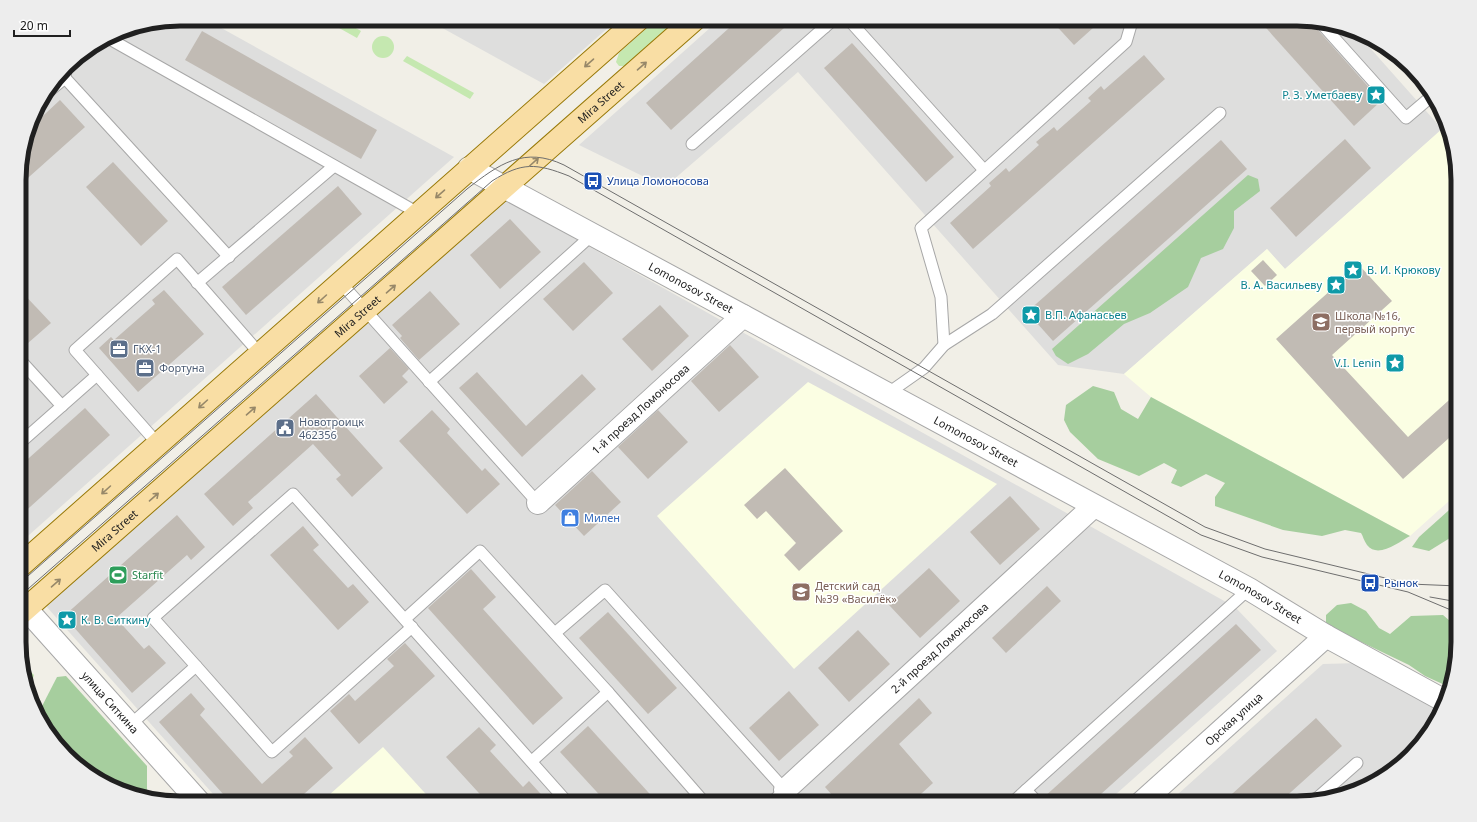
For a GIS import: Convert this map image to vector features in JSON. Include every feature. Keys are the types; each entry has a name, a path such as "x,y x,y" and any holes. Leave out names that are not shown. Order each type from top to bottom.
{"main road":[{"path":"26,561 631,26"},
{"name":"Mira Street","path":"26,605 365,311 687,26"}],"street":[{"path":"469,168 505,188"},
{"name":"Lomonosov Street","path":"505,188 1248,589 1326,636 1440,698"},
{"name":"1-й проезд Ломоносова","path":"538,503 743,316"},
{"name":"2-й проезд Ломоносова","path":"787,796 1094,506"},
{"name":"улица Ситкина","path":"26,611 194,796"},
{"name":"Орская улица","path":"1149,796 1326,636"}],"lane":[{"path":"692,144 818,26"},
{"path":"854,26 984,170"},
{"path":"944,345 941,297 921,228 1126,42 1131,26"},
{"path":"1326,29 1406,118 1428,99"},
{"path":"114,41 418,213"},
{"path":"67,75 228,257"},
{"path":"887,394 924,368 944,345 992,314 1220,113"},
{"path":"198,283 334,166"},
{"path":"429,382 592,235"},
{"path":"158,444 75,350 177,260 260,354"},
{"path":"340,282 538,503"},
{"path":"26,367 62,406"},
{"path":"26,438 97,375"},
{"path":"562,796 409,623 293,494 153,618 272,752 409,623 480,551 608,692 699,796"},
{"path":"1020,796 1248,589"},
{"path":"555,633 605,590 781,796"},
{"path":"130,725 196,666"},
{"path":"532,762 608,692"},
{"path":"1322,794 1357,763"},
{"path":"1026,790 1032,796"}],"shaded area":[{"path":"170,26 218,26 454,157 26,538 27,160 34,130 42,112 52,94 64,78 78,64 94,52 112,42 140,31"},
{"path":"439,26 610,26 544,84"},
{"path":"712,26 1317,27 1347,34 1365,42 1442,129 1285,269 1267,249 1124,374 1058,365 798,72 665,187 579,145"},
{"name":"Школа №16, первый корпус","path":"1442,129 1443,130 1451,170 1451,499 1410,536 1151,397 1124,374 1267,249 1285,269"},
{"path":"502,198 1235,607 1277,651 1114,796 215,796 46,606"},
{"name":"Детский сад №39 «Василёк»","path":"808,382 997,484 794,669 657,516"},
{"path":"1359,663 1426,698 1436,708 1425,728 1413,744 1399,758 1383,770 1347,788 1307,796 1176,796 1323,664"},
{"path":"383,747 428,796 328,796"}],"green space":[{"path":"336,26 352,26 361,31 357,38"},
{"path":"649,26 671,26 629,64 619,66 616,62 619,53"},
{"path":"383,36 391,39 394,47 391,55 383,58 375,55 372,47 375,39"},
{"path":"407,56 474,93 470,99 403,61"},
{"path":"1248,175 1258,179 1260,191 1234,211 1234,228 1223,249 1201,258 1188,287 1150,313 1124,324 1088,354 1068,364 1056,356 1052,349"},
{"path":"1093,386 1114,392 1121,409 1138,419 1151,397 1410,536 1388,548 1377,550 1372,549 1367,545 1361,533 1345,530 1322,536 1283,530 1215,506 1215,497 1225,483 1206,474 1181,487 1171,483 1177,470 1164,463 1139,476 1098,459 1070,432 1064,420 1066,405"},
{"path":"1451,508 1451,537 1429,551 1412,547 1419,537"},
{"path":"1351,603 1366,611 1379,628 1390,634 1411,616 1443,615 1451,622 1451,652 1445,685 1425,676 1409,665 1326,625 1326,615 1337,605"},
{"path":"28,670 34,675 31,683"},
{"path":"66,676 147,766 147,792 130,788 94,770 78,758 64,744 52,728 41,708 57,677"}],"building":[{"path":"731,26 782,26 784,28 671,130 646,103"},
{"path":"1056,26 1095,26 1074,45"},
{"path":"1264,26 1315,27 1381,101 1354,126"},
{"path":"202,31 377,130 361,159 185,60"},
{"path":"852,43 954,157 926,182 824,68"},
{"path":"1144,55 1165,79 973,249 950,223 991,186 989,183 1006,168 1009,172 1039,145 1036,142 1054,127 1057,131 1091,101 1088,98 1101,86 1104,90"},
{"path":"60,100 85,127 26,180 27,160 31,140 38,120"},
{"path":"1345,139 1371,168 1296,237 1270,208"},
{"path":"1221,140 1247,169 1053,341 1027,312"},
{"path":"113,162 168,221 141,246 86,187"},
{"path":"338,186 362,214 246,315 222,287"},
{"path":"510,219 541,252 500,289 470,255"},
{"path":"1263,260 1277,275 1265,286 1251,271"},
{"path":"584,262 613,293 573,331 543,299"},
{"path":"1359,265 1392,301 1332,355 1408,437 1451,398 1451,436 1403,479 1276,339"},
{"path":"164,290 204,334 138,392 99,348 111,337 114,340 155,304 152,300"},
{"path":"430,291 460,324 419,360 400,338 402,336 392,325"},
{"path":"26,296 51,323 26,345"},
{"path":"660,305 689,336 652,371 622,339"},
{"path":"730,345 759,377 719,412 691,381"},
{"path":"390,348 409,369 402,376 408,382 384,404 359,376"},
{"path":"477,372 526,426 582,374 596,389 522,457 459,388"},
{"path":"316,394 383,468 352,497 336,479 341,475 313,444 248,502 253,508 233,526 204,494"},
{"path":"85,408 110,435 26,511 26,461"},
{"path":"432,410 450,429 447,433 482,471 485,468 500,484 467,514 399,441"},
{"path":"658,410 688,442 648,479 618,447"},
{"path":"785,468 843,531 799,571 784,555 796,543 766,511 757,519 744,505"},
{"path":"592,471 621,502 584,536 555,505"},
{"path":"1010,496 1040,529 1000,565 970,532"},
{"path":"177,515 205,547 191,560 187,555 116,618 144,649 149,645 166,663 132,693 64,616"},
{"path":"303,526 319,545 313,550 348,588 353,584 369,602 338,630 270,555"},
{"path":"929,568 960,601 920,638 889,605"},
{"path":"471,569 496,597 483,609 563,698 533,725 428,608"},
{"path":"1047,586 1061,601 1006,653 992,638"},
{"path":"608,612 677,688 648,714 579,638"},
{"path":"1236,624 1261,650 1099,796 1045,796"},
{"path":"858,630 890,664 849,702 818,668"},
{"path":"405,643 435,676 359,744 330,711 349,694 355,701 394,666 387,659"},
{"path":"789,691 819,725 779,761 749,728"},
{"path":"191,693 205,709 200,715 262,784 293,756 289,752 305,737 333,768 302,796 225,796 159,722"},
{"path":"919,698 932,713 899,744 933,783 919,796 833,796 825,787"},
{"path":"1316,718 1342,746 1287,796 1230,796"},
{"path":"588,726 652,796 601,796 560,752"},
{"path":"479,727 496,745 490,751 523,787 529,781 543,796 482,796 446,757"}],"tram line":[{"path":"26,578 467,189 501,165 512,160 536,157 564,165 1205,527 1265,549 1410,584 1451,586"},
{"path":"26,591 492,181 512,170 529,166 547,169 569,176 1201,535 1262,557 1408,592 1451,610"},
{"path":"1430,597 1451,601"}],"place":[{"name":"Р. З. Уметбаеву","path":"1376,95"},
{"name":"Улица Ломоносова","path":"593,181"},
{"name":"В. И. Крюкову","path":"1353,270"},
{"name":"В. А. Васильеву","path":"1336,285"},
{"name":"В.П. Афанасьев","path":"1031,315"},
{"name":"Школа №16, первый корпус","path":"1321,322"},
{"name":"ГКХ-1","path":"119,349"},
{"name":"V.I. Lenin","path":"1395,363"},
{"name":"Фортуна","path":"145,368"},
{"name":"Новотроицк 462356","path":"285,428"},
{"name":"Милен","path":"570,518"},
{"name":"Starfit","path":"118,575"},
{"name":"Рынок","path":"1370,583"},
{"name":"Детский сад №39 «Василёк»","path":"801,592"},
{"name":"К. В. Ситкину","path":"67,620"}]}
